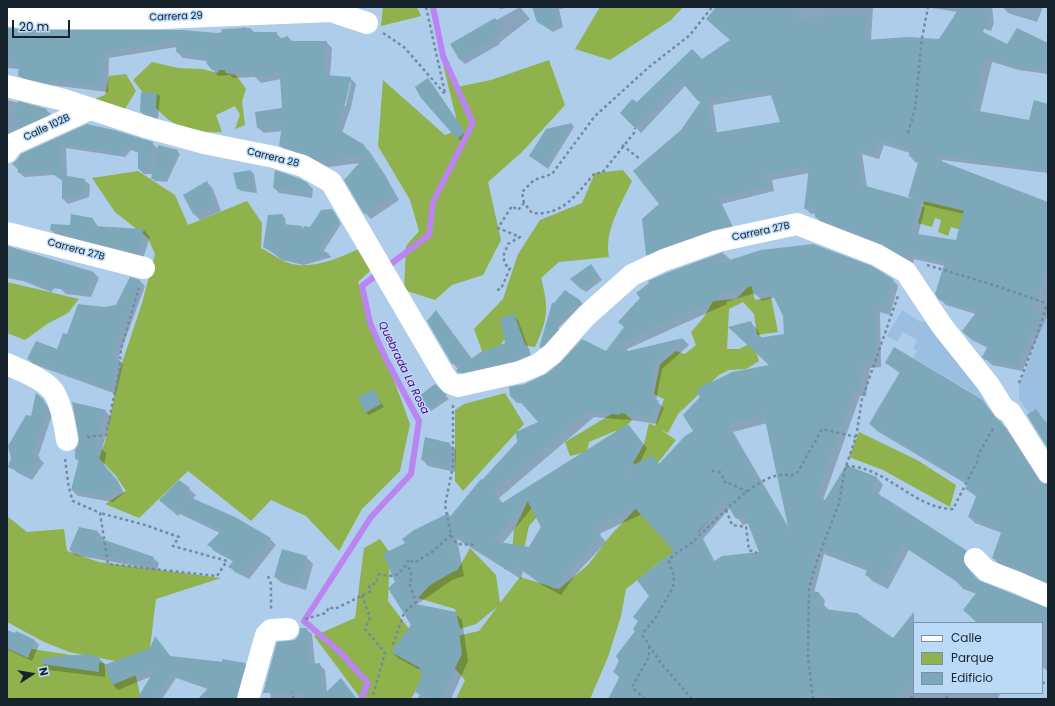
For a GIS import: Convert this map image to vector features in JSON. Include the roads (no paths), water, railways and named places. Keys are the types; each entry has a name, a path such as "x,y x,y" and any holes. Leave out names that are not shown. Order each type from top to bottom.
{"street":[{"name":"Carrera 29","path":"7,15 29,18 160,18 331,11 367,23"},
{"name":"Carrera 28","path":"7,86 90,108 149,128 204,143 274,157 303,166 331,182 444,375 453,385"},
{"name":"Calle 102B","path":"7,152 13,144 90,108"},
{"name":"Carrera 27B","path":"453,385 458,386 520,372 539,364 552,354 586,316 632,275 664,260 718,241 797,224 914,268 942,326 988,384 1004,409 1010,412 1048,472"},
{"name":"Carrera 27B","path":"7,233 144,268"},
{"path":"7,364 36,378 53,392 64,418 67,440"},
{"path":"975,559 987,571 1048,596"},
{"path":"248,699 262,648 280,630"}],"waterway":[{"name":"Quebrada La Rosa","path":"361,699 368,683 340,652 304,621 371,517 411,474 419,421 385,357 370,323 362,286 429,235 433,202 473,123 443,56 433,7"}]}
